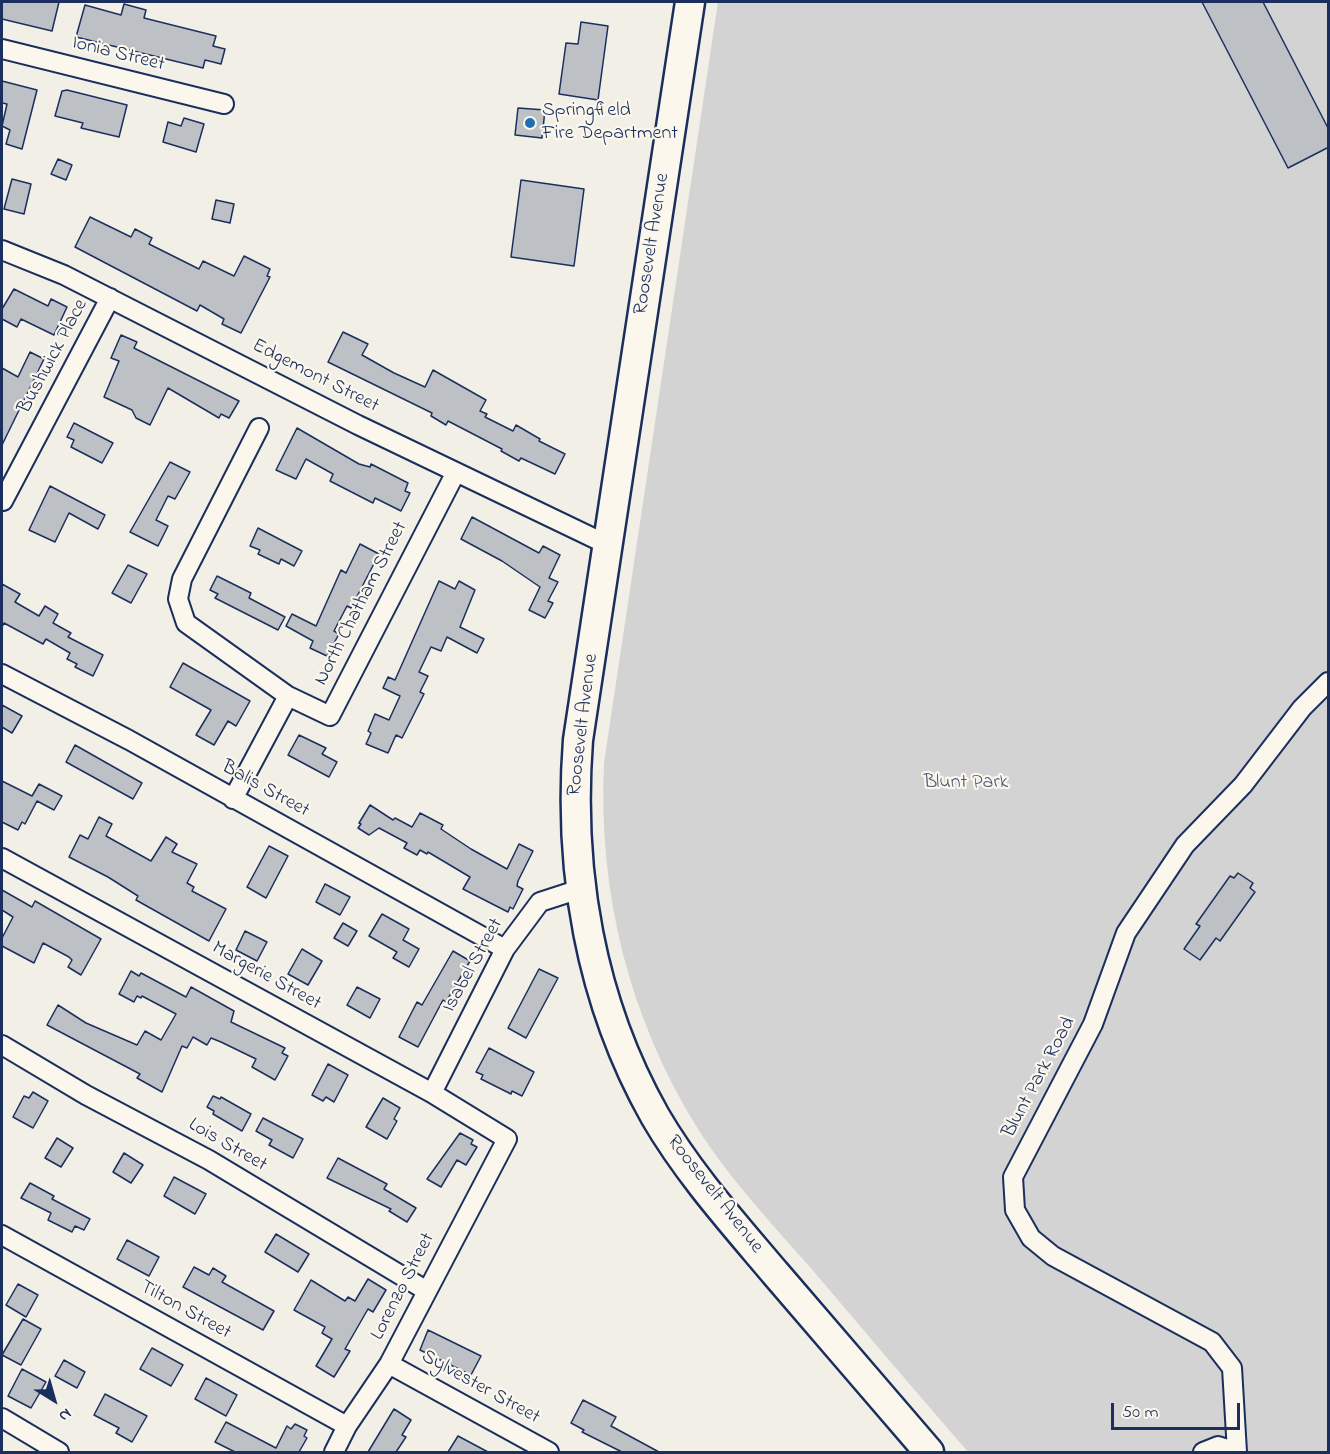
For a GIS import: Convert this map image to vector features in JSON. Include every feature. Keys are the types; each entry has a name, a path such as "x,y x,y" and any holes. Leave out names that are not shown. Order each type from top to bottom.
{"main road":[{"name":"Roosevelt Avenue","path":"690,2 576,767 575,822 580,889 592,952 616,1030 643,1094 669,1139 725,1214 929,1452"}],"street":[{"name":"Ionia Street","path":"2,49 224,104"},
{"name":"Edgemont Street","path":"2,250 54,270 456,472 608,545"},
{"name":"Bushwick Place","path":"3,501 110,298"},
{"path":"233,799 288,696 186,623 178,599 182,579 259,428"},
{"name":"North Chatham Street","path":"288,696 330,716 456,472"},
{"name":"Balis Street","path":"2,674 129,740 505,949"},
{"name":"Blunt Park Road","path":"1203,1452 1218,1446 1237,1452 1232,1368 1212,1342 1053,1256 1031,1238 1015,1210 1013,1177 1094,1024 1126,933 1185,845 1243,785 1302,708 1329,682"},
{"name":"Margerie Street","path":"2,858 432,1093 507,1138"},
{"name":"Isabel Street","path":"432,1093 505,949 540,902 580,889"},
{"name":"Lois Street","path":"2,1045 86,1095 209,1160 427,1291"},
{"name":"Lorenzo Street","path":"334,1452 347,1426 389,1364 507,1138"},
{"name":"Tilton Street","path":"2,1237 347,1426"},
{"name":"Sylvester Street","path":"389,1364 549,1452"},
{"path":"2,1418 59,1452"}],"green space":[{"name":"Blunt Park","path":"718,2 1328,2 1328,1452 968,1452 725,1167 698,1129 653,1043 636,999 613,907 606,859 603,811 604,763"}],"building":[{"path":"2,2 59,2 52,31 2,19"},
{"path":"1202,2 1263,2 1329,130 1329,147 1288,168"},
{"path":"124,4 146,10 144,18 216,36 213,46 225,49 221,64 205,60 203,68 76,37 85,5 121,15"},
{"path":"581,22 608,26 598,100 559,94 566,43 578,44"},
{"path":"2,81 37,90 22,149 6,144 10,130 2,126 7,104 2,103"},
{"path":"67,90 127,105 119,137 81,128 83,123 55,116 62,91"},
{"name":"Springfield Fire Department","path":"518,108 545,110 542,138 515,135"},
{"path":"184,118 204,124 196,152 163,142 168,122 181,126"},
{"path":"58,159 72,165 66,180 51,174"},
{"path":"12,179 31,184 24,214 4,209"},
{"path":"521,180 584,189 574,266 511,257"},
{"path":"216,200 234,204 230,223 212,219"},
{"path":"90,217 131,237 135,229 152,238 149,244 199,269 203,261 234,276 244,256 270,269 267,276 270,277 241,333 222,324 224,319 200,305 197,311 75,247"},
{"path":"14,289 48,306 51,299 67,307 54,335 21,319 17,327 2,319 2,309"},
{"path":"343,332 368,344 362,355 394,373 425,387 433,370 486,400 480,411 487,414 485,417 513,431 516,425 540,439 539,441 565,454 555,474 521,458 519,461 501,451 502,449 448,421 446,425 431,416 432,413 328,362"},
{"path":"121,335 137,342 134,348 239,401 229,418 221,414 219,418 168,388 150,425 136,418 132,410 104,397 119,361 111,358"},
{"path":"30,352 44,359 2,445 2,368 18,377"},
{"path":"74,423 113,443 102,463 71,447 74,440 67,437"},
{"path":"297,428 359,464 370,467 371,464 408,483 405,491 410,493 401,511 375,498 373,503 330,481 333,474 306,459 296,479 276,470"},
{"path":"170,462 190,472 175,499 168,496 156,520 168,526 158,546 130,532"},
{"path":"50,486 105,515 98,529 69,513 55,542 29,530"},
{"path":"472,517 539,553 543,546 560,555 549,578 558,582 548,601 553,603 545,618 529,610 540,587 502,561 461,539"},
{"path":"258,528 302,551 294,566 281,559 279,564 258,554 260,550 250,546"},
{"path":"360,544 379,554 351,608 347,606 334,631 339,634 327,656 310,648 313,641 286,626 292,614 316,626 341,570 346,573"},
{"path":"128,565 147,574 131,603 112,593"},
{"path":"217,576 251,593 249,598 285,617 278,630 215,598 218,594 210,590"},
{"path":"439,581 455,589 459,581 475,590 460,627 484,639 477,653 447,637 441,651 431,647 419,672 428,676 420,692 424,694 402,738 396,735 388,753 366,744 371,733 368,731 375,714 389,720 400,696 383,688 388,677 395,680"},
{"path":"2,584 20,594 15,602 39,616 45,606 58,614 53,623 71,633 68,637 103,655 93,676 75,667 77,664 67,659 70,653 46,639 43,644 4,623 2,627"},
{"path":"183,663 250,701 236,726 228,721 214,745 196,735 211,710 170,687"},
{"path":"2,705 22,716 12,733 2,727"},
{"path":"299,735 326,748 322,754 337,762 329,777 288,755"},
{"path":"75,745 142,783 133,799 66,762"},
{"path":"2,781 32,796 39,784 62,796 54,810 37,801 25,824 22,822 18,830 2,822"},
{"path":"370,805 393,820 395,818 412,827 420,813 443,825 441,829 471,849 507,869 519,844 533,851 518,881 517,886 523,889 513,909 510,907 508,912 463,889 470,877 428,852 427,854 420,850 417,855 404,848 407,843 379,828 369,835 358,828"},
{"path":"99,817 112,824 106,836 151,861 166,837 177,844 172,852 197,864 187,883 194,887 192,891 226,909 209,941 136,900 138,896 108,877 69,857 80,835 88,839"},
{"path":"269,846 288,856 266,898 247,887"},
{"path":"1238,873 1253,883 1250,888 1255,892 1220,941 1216,938 1200,960 1184,949 1200,926 1196,924 1230,876 1234,878"},
{"path":"325,884 350,897 340,915 316,902"},
{"path":"2,890 32,907 35,901 101,939 81,975 68,967 72,960 69,957 43,943 34,963 2,946 2,938 13,917 2,910"},
{"path":"382,914 409,929 403,940 419,949 409,967 393,958 397,952 369,936"},
{"path":"343,923 357,931 348,946 334,938"},
{"path":"245,931 267,942 257,961 236,950"},
{"path":"302,949 322,961 308,985 288,974"},
{"path":"453,951 470,961 446,1002 443,1000 418,1047 399,1037 417,1002 422,1005"},
{"path":"539,969 558,978 526,1038 508,1028"},
{"path":"131,971 139,976 141,973 186,997 191,987 234,1011 231,1022 285,1048 282,1053 288,1056 275,1080 252,1067 256,1059 211,1038 207,1045 193,1037 187,1048 182,1046 162,1092 137,1078 140,1074 47,1025 58,1005 86,1023 137,1045 145,1031 161,1040 176,1014 142,996 141,998 137,996 134,1002 119,994"},
{"path":"357,987 380,999 370,1018 347,1005"},
{"path":"489,1048 534,1072 522,1096 512,1091 511,1094 481,1079 483,1075 476,1072"},
{"path":"328,1064 348,1075 334,1102 326,1097 323,1101 312,1095"},
{"path":"33,1092 48,1101 33,1128 13,1117 24,1096 29,1098"},
{"path":"213,1096 220,1099 221,1097 251,1114 242,1131 213,1114 214,1111 207,1107"},
{"path":"383,1098 400,1108 394,1119 397,1121 387,1139 366,1127"},
{"path":"263,1118 303,1139 293,1158 269,1145 272,1140 256,1131"},
{"path":"460,1133 473,1140 471,1144 477,1147 466,1165 457,1160 441,1187 427,1179"},
{"path":"57,1138 73,1148 61,1167 45,1158"},
{"path":"124,1153 143,1165 131,1183 113,1172"},
{"path":"338,1158 387,1184 384,1189 416,1208 407,1222 389,1211 391,1209 327,1178"},
{"path":"174,1177 206,1194 195,1214 164,1196"},
{"path":"30,1183 54,1196 52,1199 90,1219 84,1230 75,1226 72,1232 48,1220 51,1213 21,1198"},
{"path":"276,1234 309,1254 298,1272 265,1252"},
{"path":"127,1240 159,1257 149,1276 117,1259"},
{"path":"194,1267 209,1275 213,1268 226,1276 222,1282 274,1311 263,1330 183,1287"},
{"path":"368,1279 386,1290 373,1312 368,1309 345,1349 350,1351 334,1377 316,1366 332,1339 322,1333 325,1327 294,1310 311,1280 345,1301 348,1297 355,1301"},
{"path":"18,1284 38,1295 26,1317 6,1305"},
{"path":"23,1319 41,1329 21,1365 2,1355"},
{"path":"428,1330 481,1356 471,1375 420,1350"},
{"path":"152,1348 183,1365 171,1386 140,1369"},
{"path":"64,1360 85,1372 77,1388 55,1376"},
{"path":"22,1369 46,1382 31,1408 8,1396"},
{"path":"206,1378 237,1395 226,1416 195,1399"},
{"path":"105,1394 147,1416 132,1442 116,1433 119,1428 94,1415"},
{"path":"583,1400 616,1417 611,1426 659,1452 622,1452 582,1432 584,1430 571,1423"},
{"path":"394,1409 411,1420 402,1435 406,1437 396,1452 368,1452"},
{"path":"226,1422 276,1448 287,1426 291,1429 295,1424 307,1430 304,1436 307,1438 299,1452 235,1452 215,1442"},
{"path":"458,1436 488,1452 448,1452"}],"place":[{"name":"Springfield Fire Department","path":"530,123"}]}
